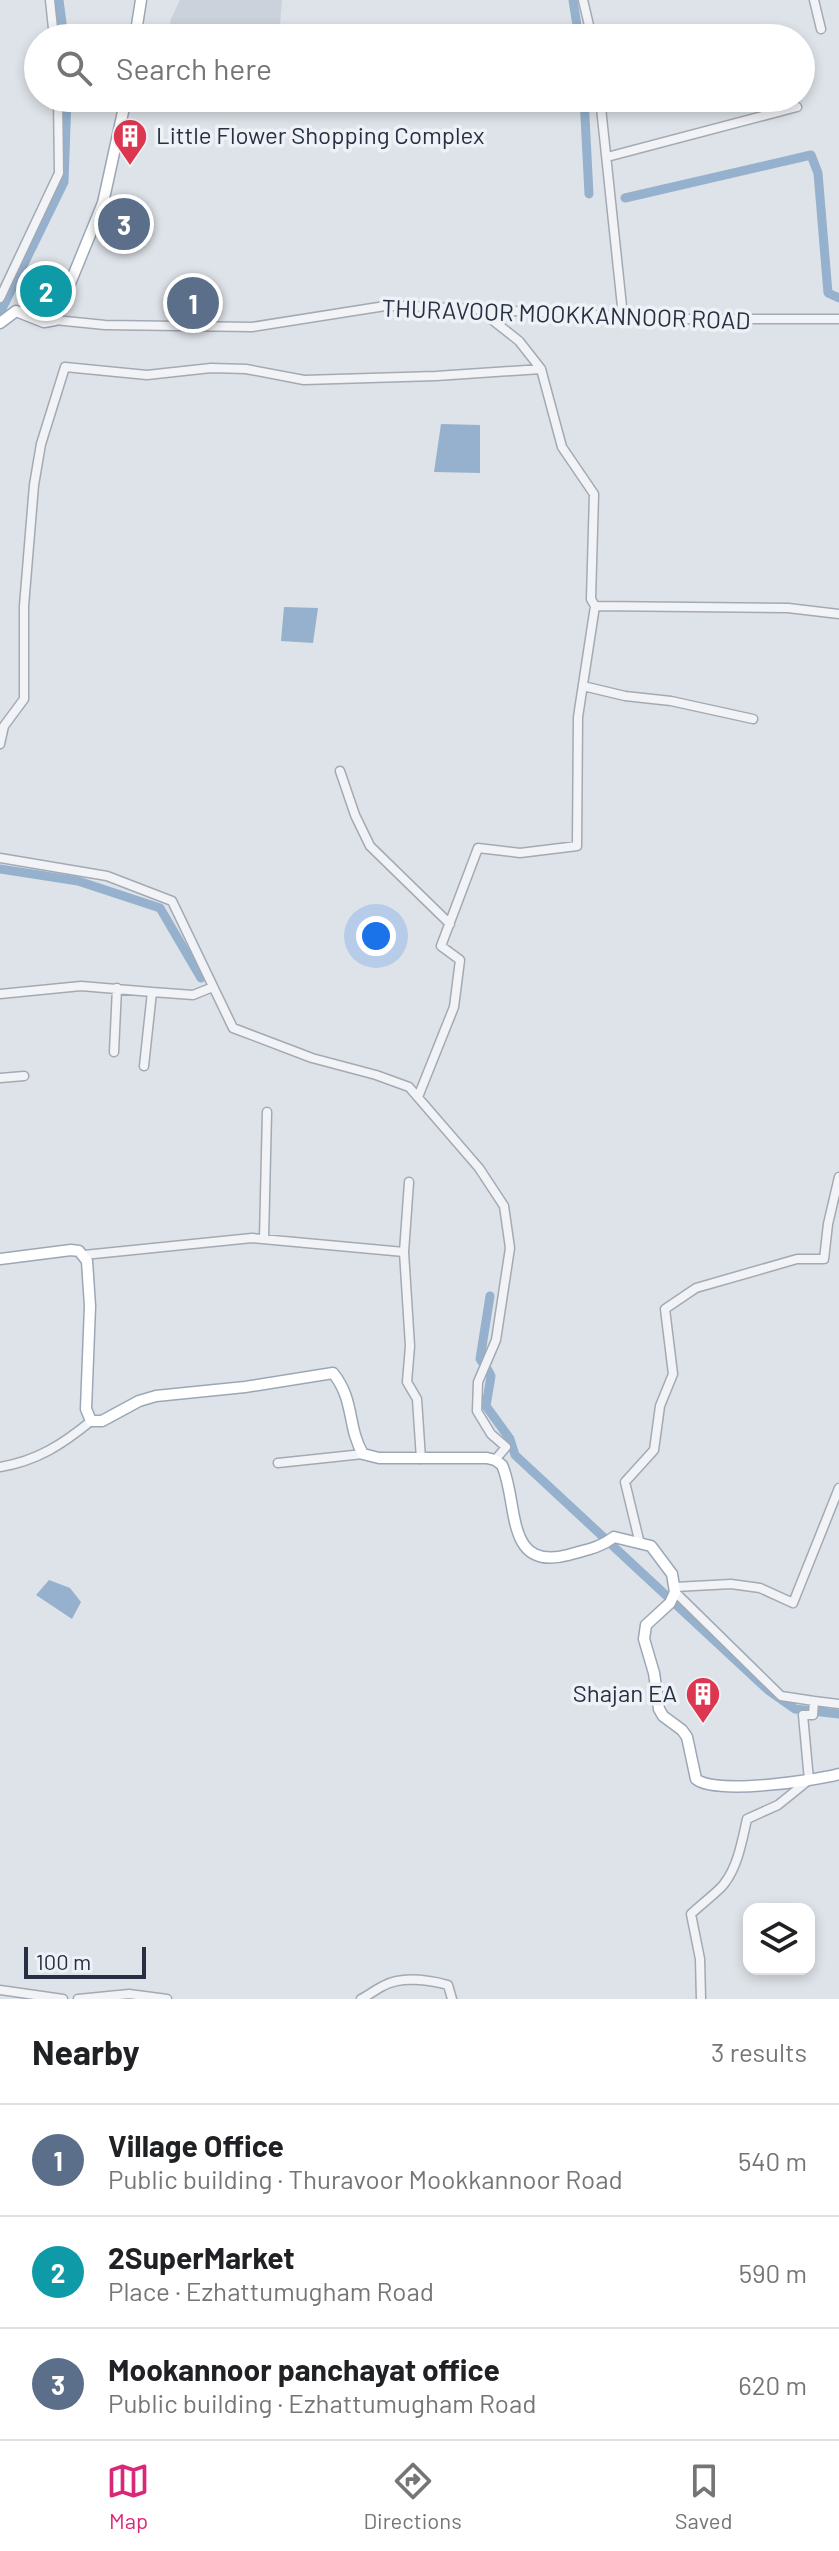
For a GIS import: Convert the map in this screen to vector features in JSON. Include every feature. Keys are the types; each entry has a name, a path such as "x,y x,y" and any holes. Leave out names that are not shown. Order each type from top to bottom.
{"main road":[{"path":"137,24 141,0"},
{"path":"0,323 16,311 44,322 55,320 103,203 123,112"},
{"path":"0,1259 71,1250 84,1255 90,1306 86,1409 91,1421 102,1421 139,1401 156,1396 245,1387 333,1373 349,1399 355,1440 363,1454 379,1458 495,1460 504,1471 520,1540 542,1558 602,1546 614,1537 651,1546 672,1574 675,1589 670,1603 646,1625 644,1639 654,1673 659,1709 687,1737 693,1774 701,1784 770,1784 839,1774"}],"street":[{"path":"50,0 53,24"},
{"path":"583,0 589,24"},
{"path":"814,0 821,29"},
{"path":"0,298 59,173 58,112"},
{"path":"601,112 623,316"},
{"path":"607,157 778,112"},
{"name":"THURAVOOR MOOKKANNOOR ROAD","path":"55,320 105,325 252,327 385,306 692,320 839,319"},
{"path":"418,1097 454,1007 460,960 441,946 478,848 520,853 577,846 578,717 595,606 591,599 594,494 562,447 541,369 519,341 481,310"},
{"path":"0,744 4,726 24,699 24,606 34,485 41,444 65,367 147,375 211,368 246,369 304,380 541,369"},
{"path":"595,606 788,608 839,614"},
{"path":"583,686 753,719"},
{"path":"340,771 355,815 370,846 450,924"},
{"path":"0,858 107,876 172,901 233,1028 312,1058 409,1087 479,1168 504,1206 510,1248 496,1340 478,1382 477,1411 491,1434 506,1447 495,1460"},
{"path":"0,994 81,986 193,995 213,987"},
{"path":"114,1052 117,988"},
{"path":"144,1066 152,992"},
{"path":"0,1078 24,1076"},
{"path":"264,1239 267,1112"},
{"path":"640,1544 625,1482 654,1450 660,1406 673,1374 665,1309 696,1288 736,1275 797,1259 824,1259 839,1177"},
{"path":"409,1182 404,1252 410,1346 407,1382 417,1399 421,1459"},
{"path":"84,1255 252,1238 404,1252"},
{"path":"0,1467 36,1458 63,1444 91,1421"},
{"path":"278,1463 363,1454"},
{"path":"675,1589 731,1584 760,1588 793,1603 839,1488"},
{"path":"675,1589 781,1696 813,1706 839,1704"},
{"path":"701,1999 700,1959 691,1914 723,1887 737,1861 747,1819 778,1805 809,1780 803,1715 813,1715 813,1706"},
{"path":"361,1999 398,1981 434,1981 448,1985 452,1999"},
{"path":"0,1990 63,1999"},
{"path":"78,1999 129,1994 167,1999"}],"shaded area":[{"path":"180,0 282,0 280,24 170,24"}],"water":[{"path":"441,424 480,425 480,473 434,472"},
{"path":"284,607 318,608 313,643 281,641"},
{"path":"49,1580 70,1588 81,1602 72,1619 36,1595"}],"waterway":[{"path":"59,0 62,24"},
{"path":"573,0 577,24"},
{"path":"0,313 64,182 66,112"},
{"path":"585,112 589,194"},
{"path":"625,198 811,155 818,173 828,293 839,298"},
{"path":"0,869 78,881 160,908 201,978"},
{"path":"482,1362 490,1296"},
{"path":"488,1370 491,1376 486,1406 510,1439 515,1455 768,1690 795,1709 839,1714"}],"place":[{"name":"Little Flower Shopping Complex","path":"130,167"},
{"name":"Mookannoor panchayat office","path":"124,224"},
{"name":"2SuperMarket","path":"46,291"},
{"name":"Village Office","path":"193,303"},
{"name":"Shajan EA","path":"703,1725"}]}
